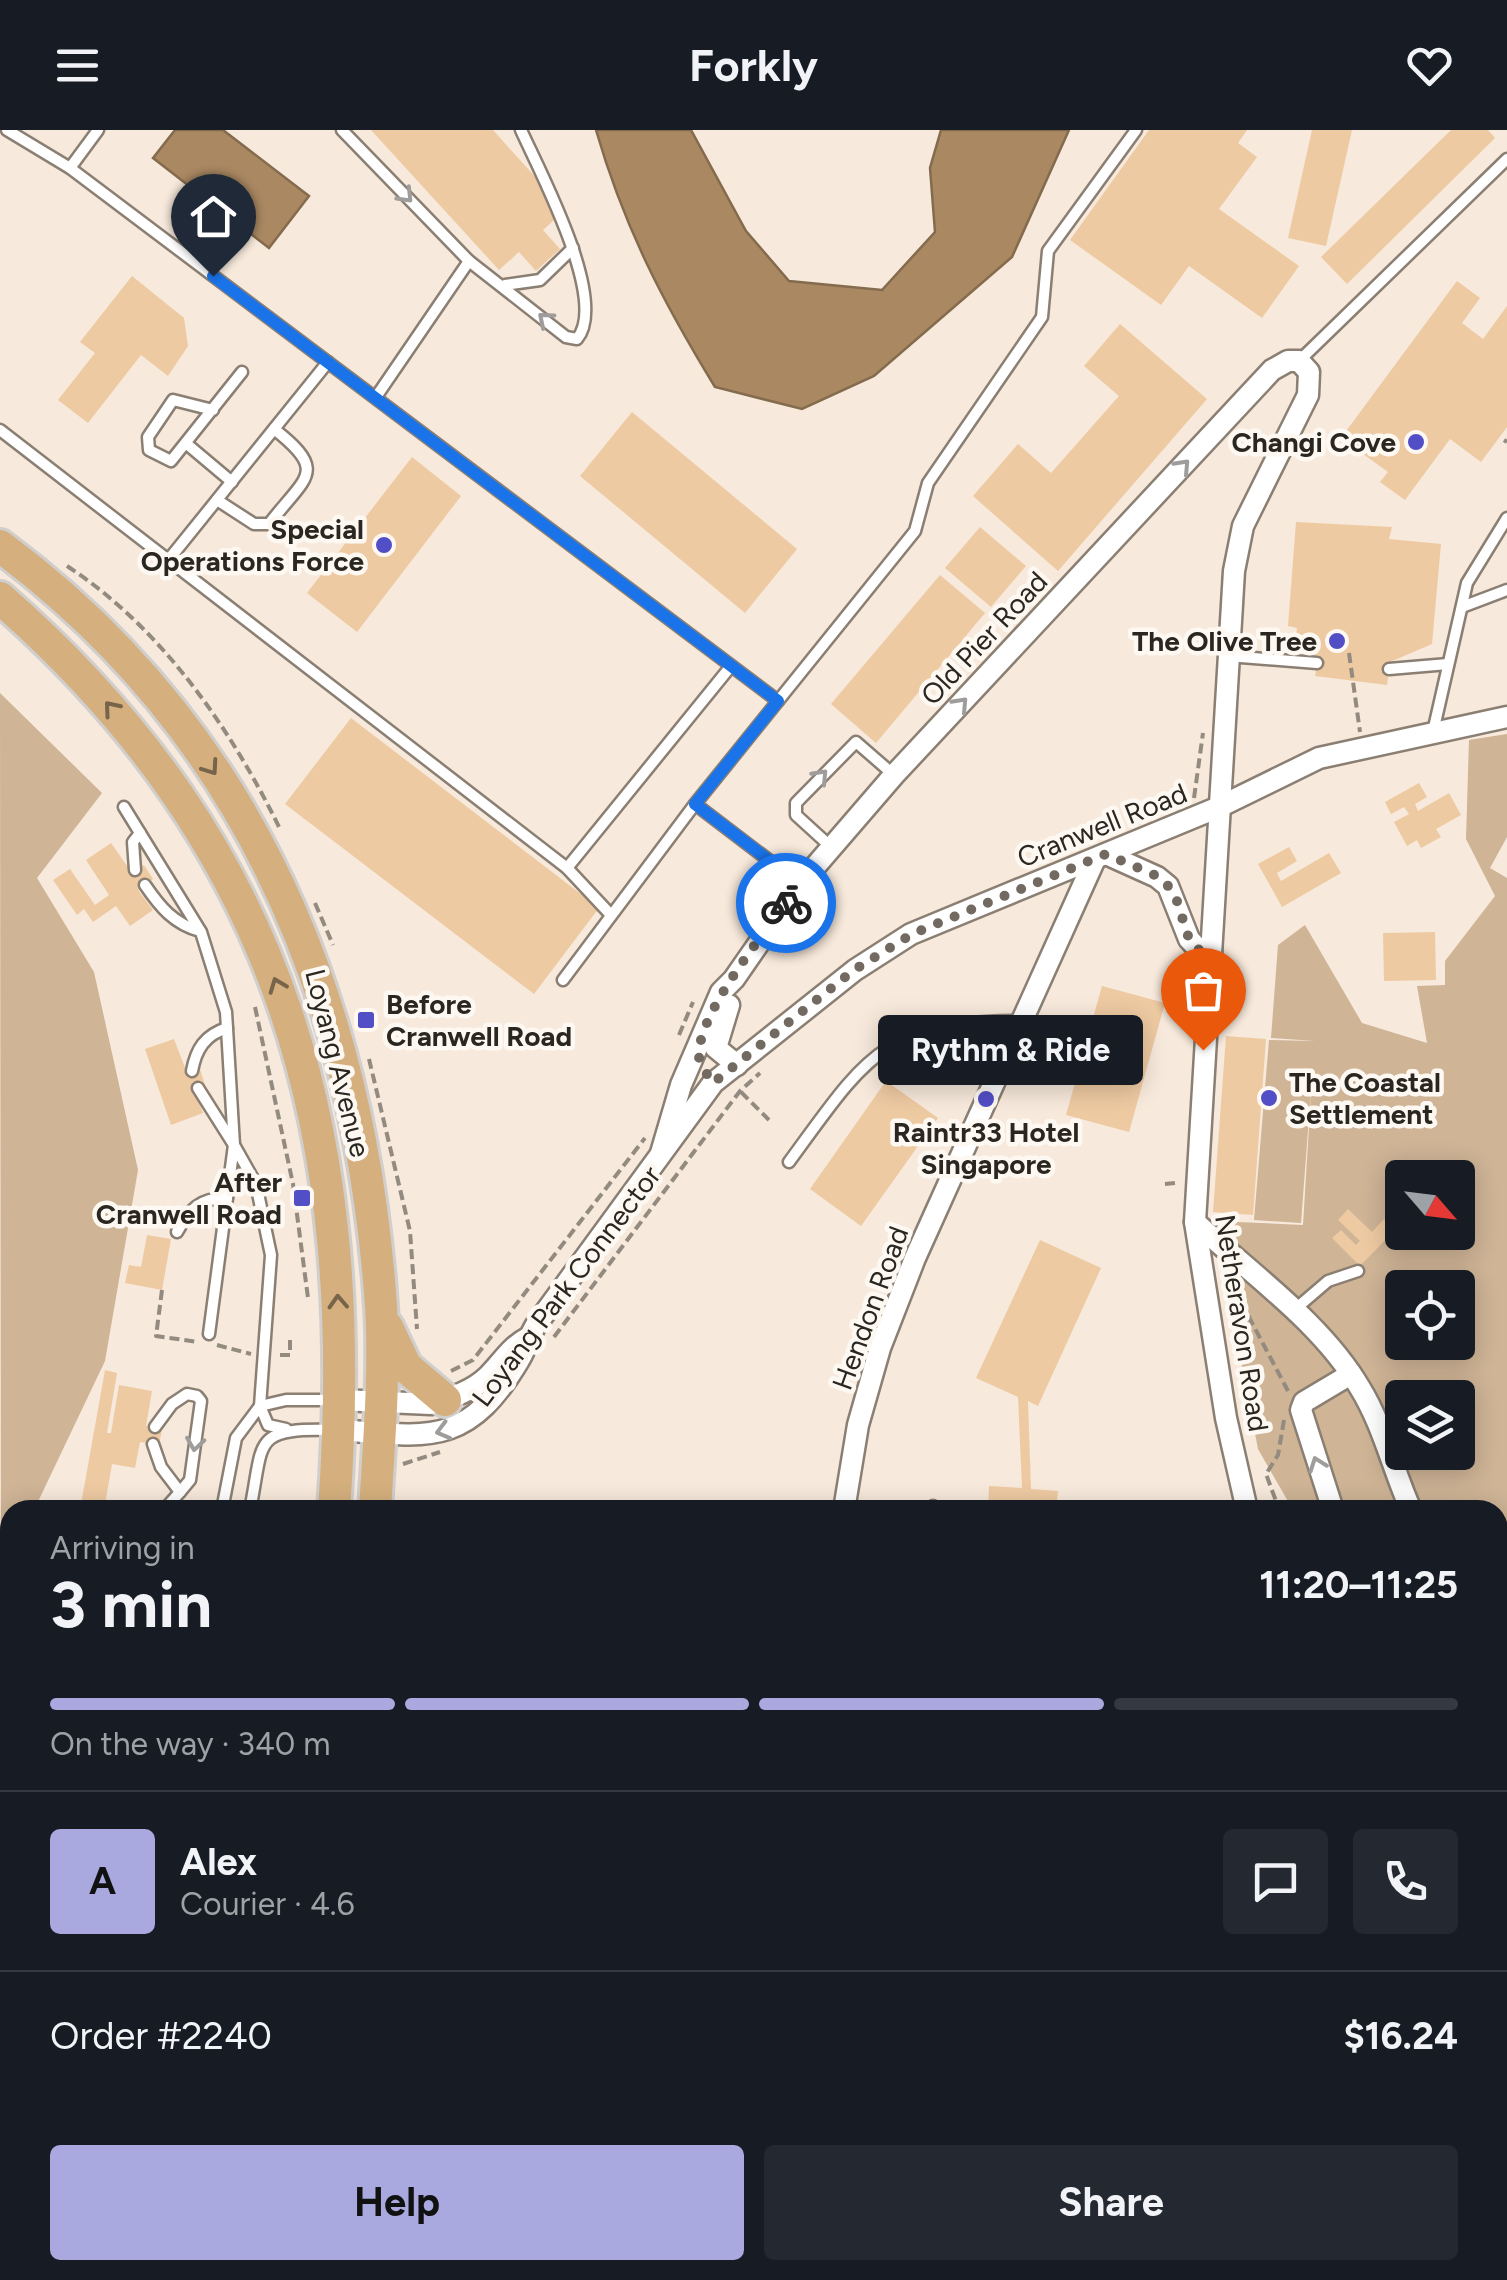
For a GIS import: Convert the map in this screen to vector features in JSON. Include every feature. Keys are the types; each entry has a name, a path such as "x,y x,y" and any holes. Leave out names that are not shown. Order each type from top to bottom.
{"main road":[{"name":"Loyang Avenue","path":"0,546 40,576 162,702 212,767 266,857 316,969 347,1076 370,1197 381,1308 376,1500"},
{"name":"Loyang Avenue","path":"0,598 109,704 178,792 237,890 280,988 314,1101 336,1277 340,1415 335,1500"},
{"path":"381,1308 393,1347 406,1366 440,1385"}],"street":[{"name":"Old Pier Road","path":"661,1153 675,1104 721,992 830,846 1272,370 1288,361 1299,361"},
{"name":"Netheravon Road","path":"1245,1500 1226,1418 1195,1222 1228,656 1243,526 1308,395 1308,372 1299,361"},
{"name":"Cranwell Road","path":"340,1415 379,1431 439,1435 458,1427 539,1340 661,1153 713,1083 854,970 912,934 1218,808 1319,758 1507,717"},
{"path":"1100,856 1157,876 1168,886 1176,898 1189,939 1212,964"},
{"name":"Hendon Road","path":"846,1500 858,1424 880,1348 915,1258 1100,856"},
{"name":"Old Pier Road","path":"734,979 734,995 724,1013 716,1048 737,1065"},
{"path":"703,1029 698,1058 713,1083"},
{"path":"1195,1222 1292,1312 1351,1374 1407,1500"},
{"name":"Cranwell Road","path":"340,1415 379,1431 431,1404 440,1385 486,1378 513,1346 539,1340"},
{"path":"1330,1500 1301,1410 1304,1402 1351,1374"}],"lane":[{"path":"7,130 70,168 778,701"},
{"path":"70,168 98,130"},
{"path":"342,130 470,261 566,337 576,339 585,329 586,306 573,248 522,130"},
{"path":"563,980 695,804 915,530 928,483 1042,317 1048,250 1136,130"},
{"path":"1299,361 1507,159"},
{"path":"505,285 540,280 573,248"},
{"path":"376,397 470,261"},
{"path":"170,558 328,362"},
{"path":"213,410 172,400 146,442 165,461 171,461 188,445 242,372"},
{"path":"217,500 254,524 270,524 308,474 309,461 304,452 274,429"},
{"path":"0,430 170,558 209,596 567,868 612,915"},
{"path":"188,445 232,482"},
{"path":"1433,732 1467,583 1507,518"},
{"path":"1462,607 1507,590"},
{"path":"1228,656 1317,663"},
{"path":"1389,669 1448,664"},
{"path":"567,868 731,666"},
{"path":"830,846 796,815 796,803 856,742 894,775"},
{"path":"695,804 800,884"},
{"path":"124,807 201,932 226,1028 234,1145 209,1334"},
{"path":"135,870 132,842 140,833"},
{"path":"145,886 158,906 183,926 201,932"},
{"path":"788,1162 858,1069 881,1051 924,1031 964,1021 1024,1021"},
{"path":"192,1072 195,1053 212,1033 226,1028"},
{"path":"198,1088 256,1184 271,1255 260,1406 268,1425 286,1430"},
{"path":"177,1232 191,1206 211,1198 227,1198"},
{"path":"1292,1312 1328,1280 1358,1271"},
{"path":"155,1427 172,1404 187,1394 197,1396 200,1402 190,1480 173,1500"},
{"name":"Cranwell Road","path":"260,1406 286,1400 340,1415"},
{"path":"224,1500 236,1438 260,1406"},
{"name":"Cranwell Road","path":"286,1430 340,1415"},
{"path":"252,1500 263,1444 286,1430"},
{"path":"153,1444 161,1467 180,1492"}],"path":[{"path":"1349,653 1360,733"},
{"path":"1170,995 1187,995"},
{"path":"254,1005 293,1184 309,1302"},
{"name":"Loyang Park Connector","path":"539,1340 740,1091 768,1066"},
{"path":"747,1098 769,1120"},
{"path":"440,1385 453,1371 472,1360 675,1104"},
{"path":"1165,1184 1176,1183"},
{"path":"1226,1250 1250,1320 1289,1392"},
{"path":"1276,1500 1266,1474 1278,1454 1286,1408"},
{"path":"379,1431 408,1466 445,1450"}],"shaded area":[{"path":"175,130 223,130 309,196 269,248 153,158"},
{"path":"596,130 691,130 746,231 789,281 882,290 935,232 930,168 941,130 1069,130 1012,257 874,376 802,409 715,387 646,263"},
{"path":"0,693 102,793 37,878 94,972 138,1170 105,1361 39,1500 1,1500"},
{"path":"1507,734 1507,837 1490,868 1507,878 1507,1500 1287,1500 1258,1449 1214,1221 1303,1225 1312,1077 1301,1223 1254,1220 1269,1040 1316,1041 1271,1038 1278,945 1305,925 1362,1023 1427,1043 1417,986 1445,985 1445,961 1495,896 1466,839 1469,740"}],"building":[{"path":"371,130 493,130 565,210 543,230 560,249 536,271 519,252 499,270"},
{"path":"1149,130 1247,130 1238,143 1257,157 1219,209 1299,266 1262,318 1189,266 1161,305 1070,240"},
{"path":"1312,130 1352,130 1326,246 1288,238"},
{"path":"1451,130 1488,130 1495,138 1347,284 1321,257"},
{"path":"132,276 184,318 188,346 168,376 141,355 88,423 58,400 95,353 80,342"},
{"path":"1457,281 1480,298 1462,323 1483,339 1507,306 1507,427 1481,462 1450,439 1405,500 1380,482 1388,472 1341,438"},
{"path":"1120,324 1207,399 1058,571 973,496 1018,444 1051,473 1119,396 1084,366"},
{"path":"632,412 797,549 745,613 580,476"},
{"name":"Special Operations Force","path":"412,457 461,496 357,632 307,593"},
{"path":"1296,522 1392,527 1389,539 1441,544 1432,644 1390,662 1387,685 1315,676 1319,656 1294,649 1297,628 1288,626"},
{"path":"980,527 1026,566 991,607 945,568"},
{"path":"940,575 985,613 876,743 831,704"},
{"path":"351,718 599,908 534,994 285,804"},
{"path":"1419,783 1427,797 1415,804 1418,811 1449,793 1461,815 1436,829 1441,837 1421,848 1417,840 1407,846 1394,822 1409,814 1404,807 1391,814 1385,802"},
{"path":"111,843 132,873 144,865 153,879 138,890 153,910 130,926 116,906 93,922 84,909 77,915 53,880 70,869 95,905 109,895 86,860"},
{"path":"1289,847 1297,861 1277,873 1281,881 1329,853 1341,873 1282,907 1258,864"},
{"path":"1435,932 1436,980 1384,981 1383,933"},
{"path":"1102,986 1165,1003 1129,1132 1066,1115"},
{"path":"1226,1036 1266,1039 1253,1215 1213,1212"},
{"path":"174,1039 187,1073 200,1069 205,1085 194,1089 203,1113 171,1125 145,1049"},
{"path":"886,1081 938,1118 861,1226 810,1189"},
{"path":"1348,1209 1372,1232 1384,1219 1385,1240 1360,1266 1332,1238 1341,1230 1356,1245 1360,1241 1338,1220"},
{"path":"147,1235 171,1239 162,1290 125,1283 129,1265 141,1267"},
{"path":"1040,1240 1101,1268 1038,1406 1028,1401 1031,1489 1058,1491 1057,1500 988,1500 989,1486 1022,1488 1018,1397 976,1378"},
{"path":"105,1370 117,1373 107,1433 111,1433 119,1385 152,1391 146,1426 162,1429 159,1445 140,1442 135,1468 112,1464 106,1500 82,1500"}],"way so far":[{"path":"786,903 721,992 703,1029 698,1058 713,1083 854,970 912,934 1106,854 1157,876 1168,886 1182,913 1189,939 1212,964 1203,1050"}],"place":[{"name":"Changi Cove","path":"1416,442"},
{"name":"Special Operations Force","path":"384,545"},
{"name":"The Olive Tree","path":"1337,641"},
{"name":"Before Cranwell Road","path":"366,1020"},
{"name":"Rythm & Ride","path":"1203,1050"},
{"name":"The Coastal Settlement","path":"1269,1098"},
{"name":"Raintr33 Hotel Singapore","path":"986,1099"},
{"name":"After Cranwell Road","path":"302,1198"}],"route":[{"path":"213,276 778,701 695,804 800,884 786,903"}]}
